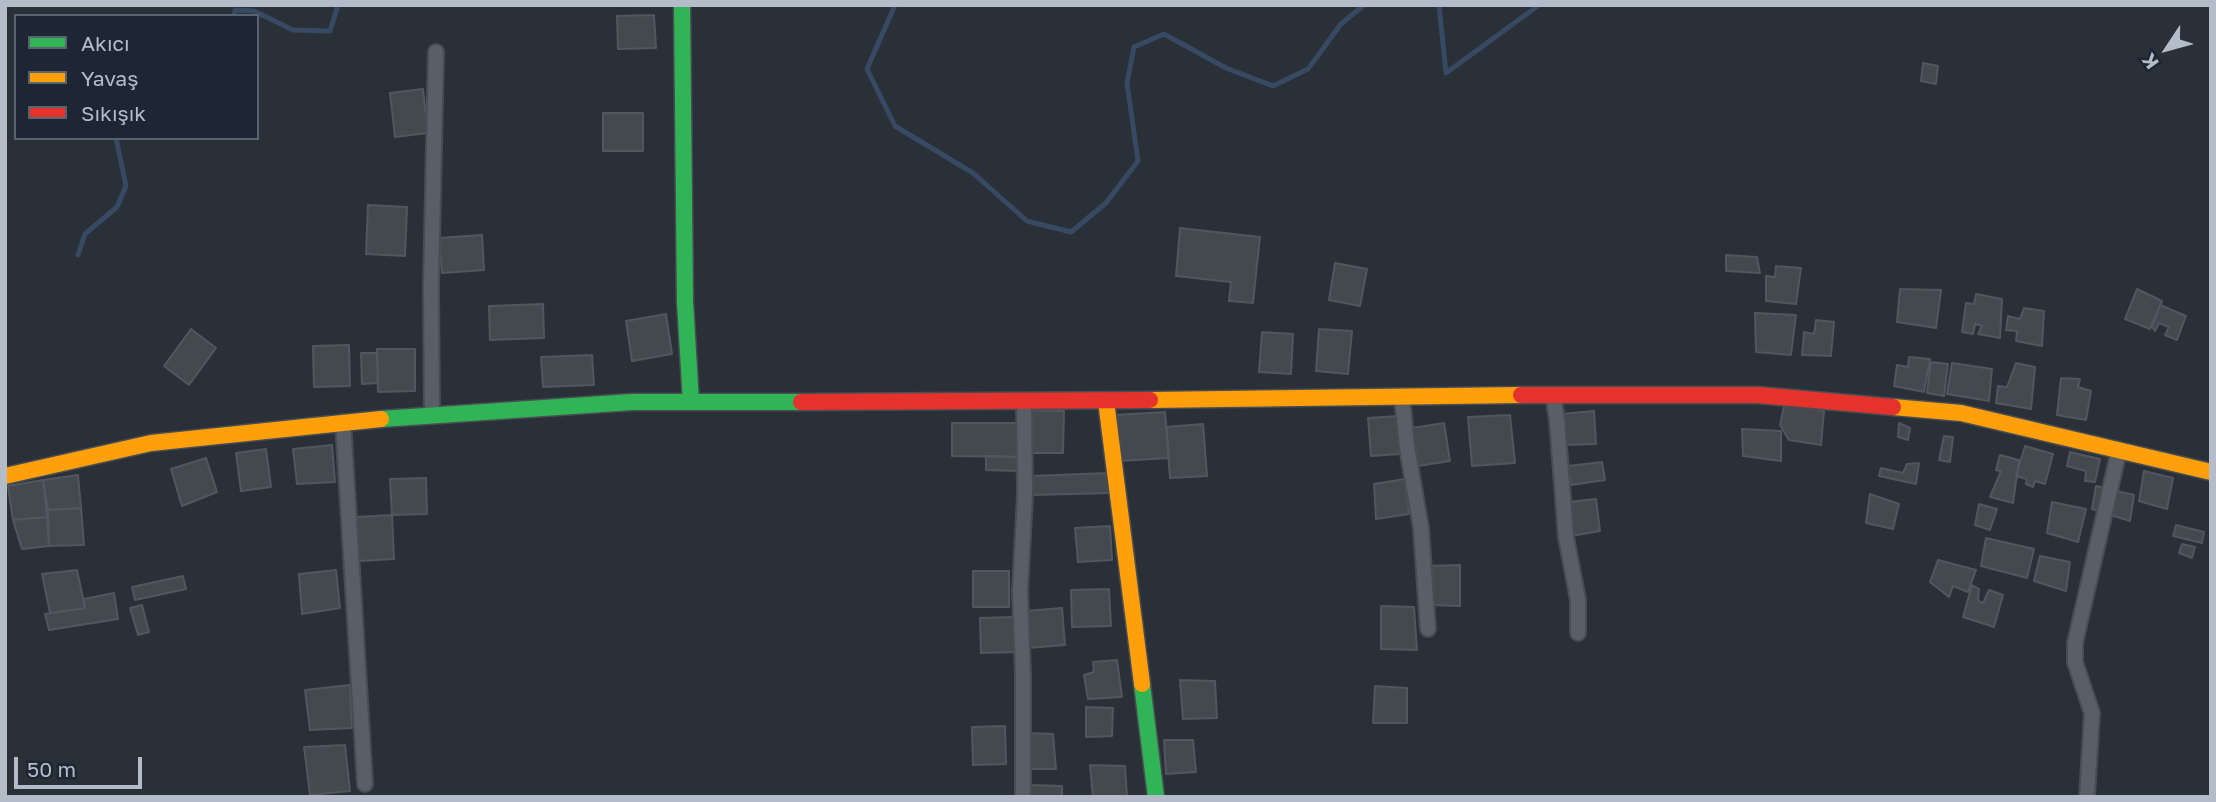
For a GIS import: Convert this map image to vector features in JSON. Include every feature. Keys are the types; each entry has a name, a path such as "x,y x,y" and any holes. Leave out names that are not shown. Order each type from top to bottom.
{"street":[{"path":"682,5 685,302 691,402"},
{"path":"432,416 431,285 436,52"},
{"path":"1553,395 1566,537 1578,608 1578,633"},
{"path":"5,475 151,443 343,422 632,402 1106,401 1553,395 1758,395 1961,413 2211,472"},
{"path":"1402,397 1407,447 1421,528 1428,629"},
{"path":"1023,797 1024,675 1020,591 1025,495 1024,401"},
{"path":"1106,401 1156,797"},
{"path":"343,422 365,784"},
{"path":"2087,797 2092,713 2075,662 2074,643 2119,450"}],"building":[{"path":"654,15 656,48 618,49 617,16"},
{"path":"1923,63 1938,66 1936,84 1921,81"},
{"path":"423,89 428,133 395,137 390,93"},
{"path":"603,113 643,113 643,151 603,151"},
{"path":"368,205 407,207 405,256 366,254"},
{"path":"1180,228 1260,237 1253,303 1229,301 1231,282 1176,276"},
{"path":"482,235 484,270 442,273 439,238"},
{"path":"1726,255 1757,257 1760,273 1726,271"},
{"path":"1335,263 1367,269 1360,306 1329,300"},
{"path":"1776,266 1801,268 1796,304 1766,301 1766,276 1775,277"},
{"path":"1900,289 1941,290 1936,328 1897,322"},
{"path":"2137,289 2162,301 2150,329 2125,319"},
{"path":"1976,294 2002,299 2000,338 1978,334 1982,326 1975,324 1973,334 1962,332 1966,303 1974,304"},
{"path":"543,304 544,338 490,340 489,306"},
{"path":"2160,305 2186,316 2177,340 2165,335 2169,327 2159,323 2155,331 2152,327"},
{"path":"2024,308 2044,311 2042,346 2016,341 2017,331 2006,330 2008,316 2020,319"},
{"path":"1755,313 1796,315 1791,355 1756,352"},
{"path":"666,314 672,354 632,361 626,321"},
{"path":"1816,320 1834,322 1831,356 1802,355 1804,332 1814,334"},
{"path":"191,329 216,348 189,385 164,366"},
{"path":"1319,329 1352,331 1348,374 1316,371"},
{"path":"1262,332 1293,334 1291,374 1259,372"},
{"path":"349,345 350,386 314,387 313,346"},
{"path":"377,349 415,349 415,391 378,392"},
{"path":"361,353 377,353 378,383 362,384"},
{"path":"592,355 594,385 543,387 541,357"},
{"path":"1909,357 1930,359 1924,392 1894,386 1897,365 1908,367"},
{"path":"1931,362 1948,364 1944,396 1927,393"},
{"path":"1952,363 1992,369 1989,401 1947,394"},
{"path":"2016,363 2035,367 2031,409 1996,403 1998,386 2007,387"},
{"path":"2061,378 2080,379 2078,387 2091,391 2086,420 2057,415"},
{"path":"1785,402 1824,411 1821,445 1789,440 1780,425"},
{"path":"1027,410 1064,411 1063,453 1026,453"},
{"path":"1594,411 1596,444 1564,445 1561,414"},
{"path":"1165,412 1169,458 1118,461 1114,415"},
{"path":"1510,415 1515,463 1472,466 1468,417"},
{"path":"1399,416 1401,454 1371,456 1368,418"},
{"path":"952,423 1018,423 1018,457 952,456"},
{"path":"1444,423 1450,461 1418,466 1412,428"},
{"path":"1899,423 1910,428 1908,440 1898,437"},
{"path":"1203,424 1207,476 1170,478 1166,427"},
{"path":"1742,429 1781,431 1781,461 1743,456"},
{"path":"1944,436 1953,437 1950,462 1939,460"},
{"path":"332,445 335,482 297,484 293,449"},
{"path":"2025,446 2053,454 2045,484 2035,481 2033,487 2026,484 2027,479 2016,476"},
{"path":"266,449 271,487 241,491 236,453"},
{"path":"2070,452 2100,459 2095,482 2085,481 2086,471 2067,466"},
{"path":"2000,455 2019,460 2013,503 1990,497 2001,471 1996,470"},
{"path":"986,456 1018,457 1018,471 986,470"},
{"path":"206,458 217,492 182,506 171,469"},
{"path":"1602,462 1605,480 1571,485 1568,466"},
{"path":"1919,463 1916,484 1879,476 1881,468 1903,473 1907,464"},
{"path":"2144,471 2173,478 2167,509 2139,501"},
{"path":"1109,473 1110,493 1031,495 1031,476"},
{"path":"78,475 81,508 48,510 43,480"},
{"path":"426,478 427,514 392,515 390,479"},
{"path":"1405,479 1409,514 1376,519 1374,484"},
{"path":"43,480 47,517 13,520 8,486"},
{"path":"2096,486 2134,495 2130,521 2092,509"},
{"path":"1870,494 1899,504 1893,529 1866,523"},
{"path":"1596,499 1600,531 1571,536 1568,502"},
{"path":"2052,502 2086,509 2078,542 2047,533"},
{"path":"1979,504 1997,509 1990,530 1975,525"},
{"path":"81,508 84,545 49,546 48,510"},
{"path":"392,515 394,559 359,561 357,517"},
{"path":"47,517 49,546 22,549 13,520"},
{"path":"2176,525 2204,532 2202,543 2173,536"},
{"path":"1110,526 1112,560 1078,562 1075,528"},
{"path":"1986,538 2034,549 2027,578 1981,566"},
{"path":"2182,544 2195,547 2192,558 2179,553"},
{"path":"2040,556 2070,562 2066,591 2034,581"},
{"path":"1938,560 1976,570 1968,592 1953,586 1949,597 1930,582"},
{"path":"1460,565 1460,606 1431,605 1429,566"},
{"path":"77,570 85,608 50,613 42,574"},
{"path":"336,570 340,608 302,614 299,574"},
{"path":"973,571 1009,571 1009,607 973,607"},
{"path":"183,576 186,589 135,600 132,587"},
{"path":"1972,585 1979,589 1978,601 1983,603 1989,590 2003,595 1994,627 1963,617"},
{"path":"1109,589 1111,626 1072,627 1071,590"},
{"path":"114,593 118,619 49,630 45,614 85,608 84,599"},
{"path":"142,605 149,632 138,635 130,608"},
{"path":"1381,606 1414,607 1417,650 1381,649"},
{"path":"1062,608 1065,645 1028,648 1026,611"},
{"path":"1016,617 1016,652 981,653 980,618"},
{"path":"1117,660 1122,697 1088,699 1084,675 1094,672 1093,662"},
{"path":"1180,680 1215,681 1217,718 1183,719"},
{"path":"350,685 352,728 310,730 305,690"},
{"path":"1375,686 1407,688 1407,723 1373,723"},
{"path":"1086,707 1113,708 1112,736 1086,737"},
{"path":"1005,726 1006,764 973,765 972,727"},
{"path":"1026,733 1053,734 1056,769 1028,769"},
{"path":"1164,740 1193,740 1196,772 1166,774"},
{"path":"345,745 350,791 310,795 304,747"},
{"path":"1090,765 1125,766 1127,797 1093,797"},
{"path":"1030,785 1062,786 1062,797 1030,797"}],"waterway":[{"path":"234,14 235,10 254,11 293,30 330,31 338,5"},
{"path":"895,5 867,69 895,126 973,173 1027,221 1071,232 1106,203 1138,161 1127,83 1134,47 1164,34 1226,68 1273,86 1308,69 1341,24 1364,5"},
{"path":"1439,5 1446,73 1539,5"},
{"path":"78,255 85,234 117,207 126,186 116,140"}],"traffic: fast":[{"path":"682,5 685,302 691,402"},
{"path":"381,419 632,402 801,402"},
{"path":"1142,684 1156,797"}],"traffic: slow":[{"path":"1150,400 1521,395"},
{"path":"1106,401 1142,684"},
{"path":"1893,407 1961,413 2211,472"},
{"path":"5,476 151,443 381,419"}],"traffic: jam":[{"path":"1521,395 1758,395 1893,407"},
{"path":"801,402 1150,400"}]}
